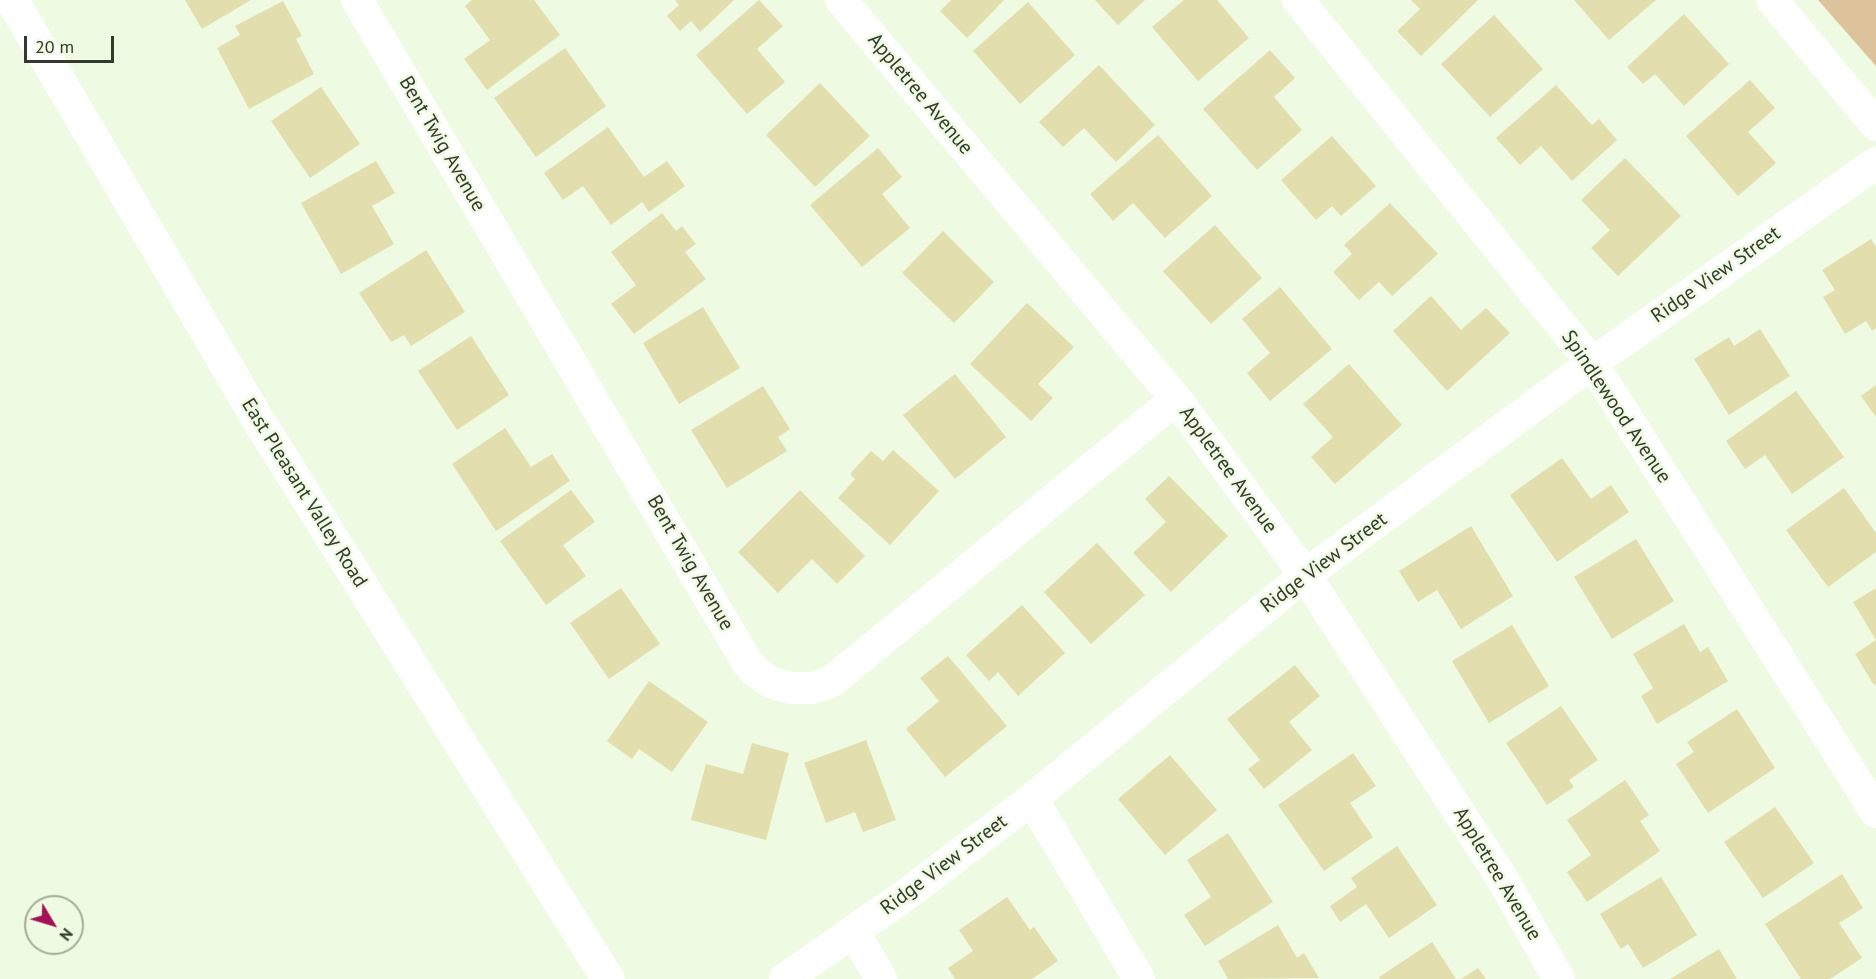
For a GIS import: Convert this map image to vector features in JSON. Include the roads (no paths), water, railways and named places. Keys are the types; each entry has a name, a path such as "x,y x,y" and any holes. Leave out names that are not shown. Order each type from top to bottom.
{"main road":[{"name":"East Pleasant Valley Road","path":"12,0 260,423 608,979"}],"street":[{"name":"Bent Twig Avenue","path":"357,0 747,662 772,683 791,688 812,688 831,682 1176,399"},
{"name":"Appletree Avenue","path":"841,0 1176,399 1305,575 1500,875 1560,979"},
{"name":"Spindlewood Avenue","path":"1298,0 1592,363 1876,812"},
{"path":"1772,0 1876,125"},
{"name":"Ridge View Street","path":"785,979 903,897 1032,799 1305,575 1592,363 1876,163"},
{"path":"1032,799 1138,979"},
{"path":"854,932 881,979"}]}
